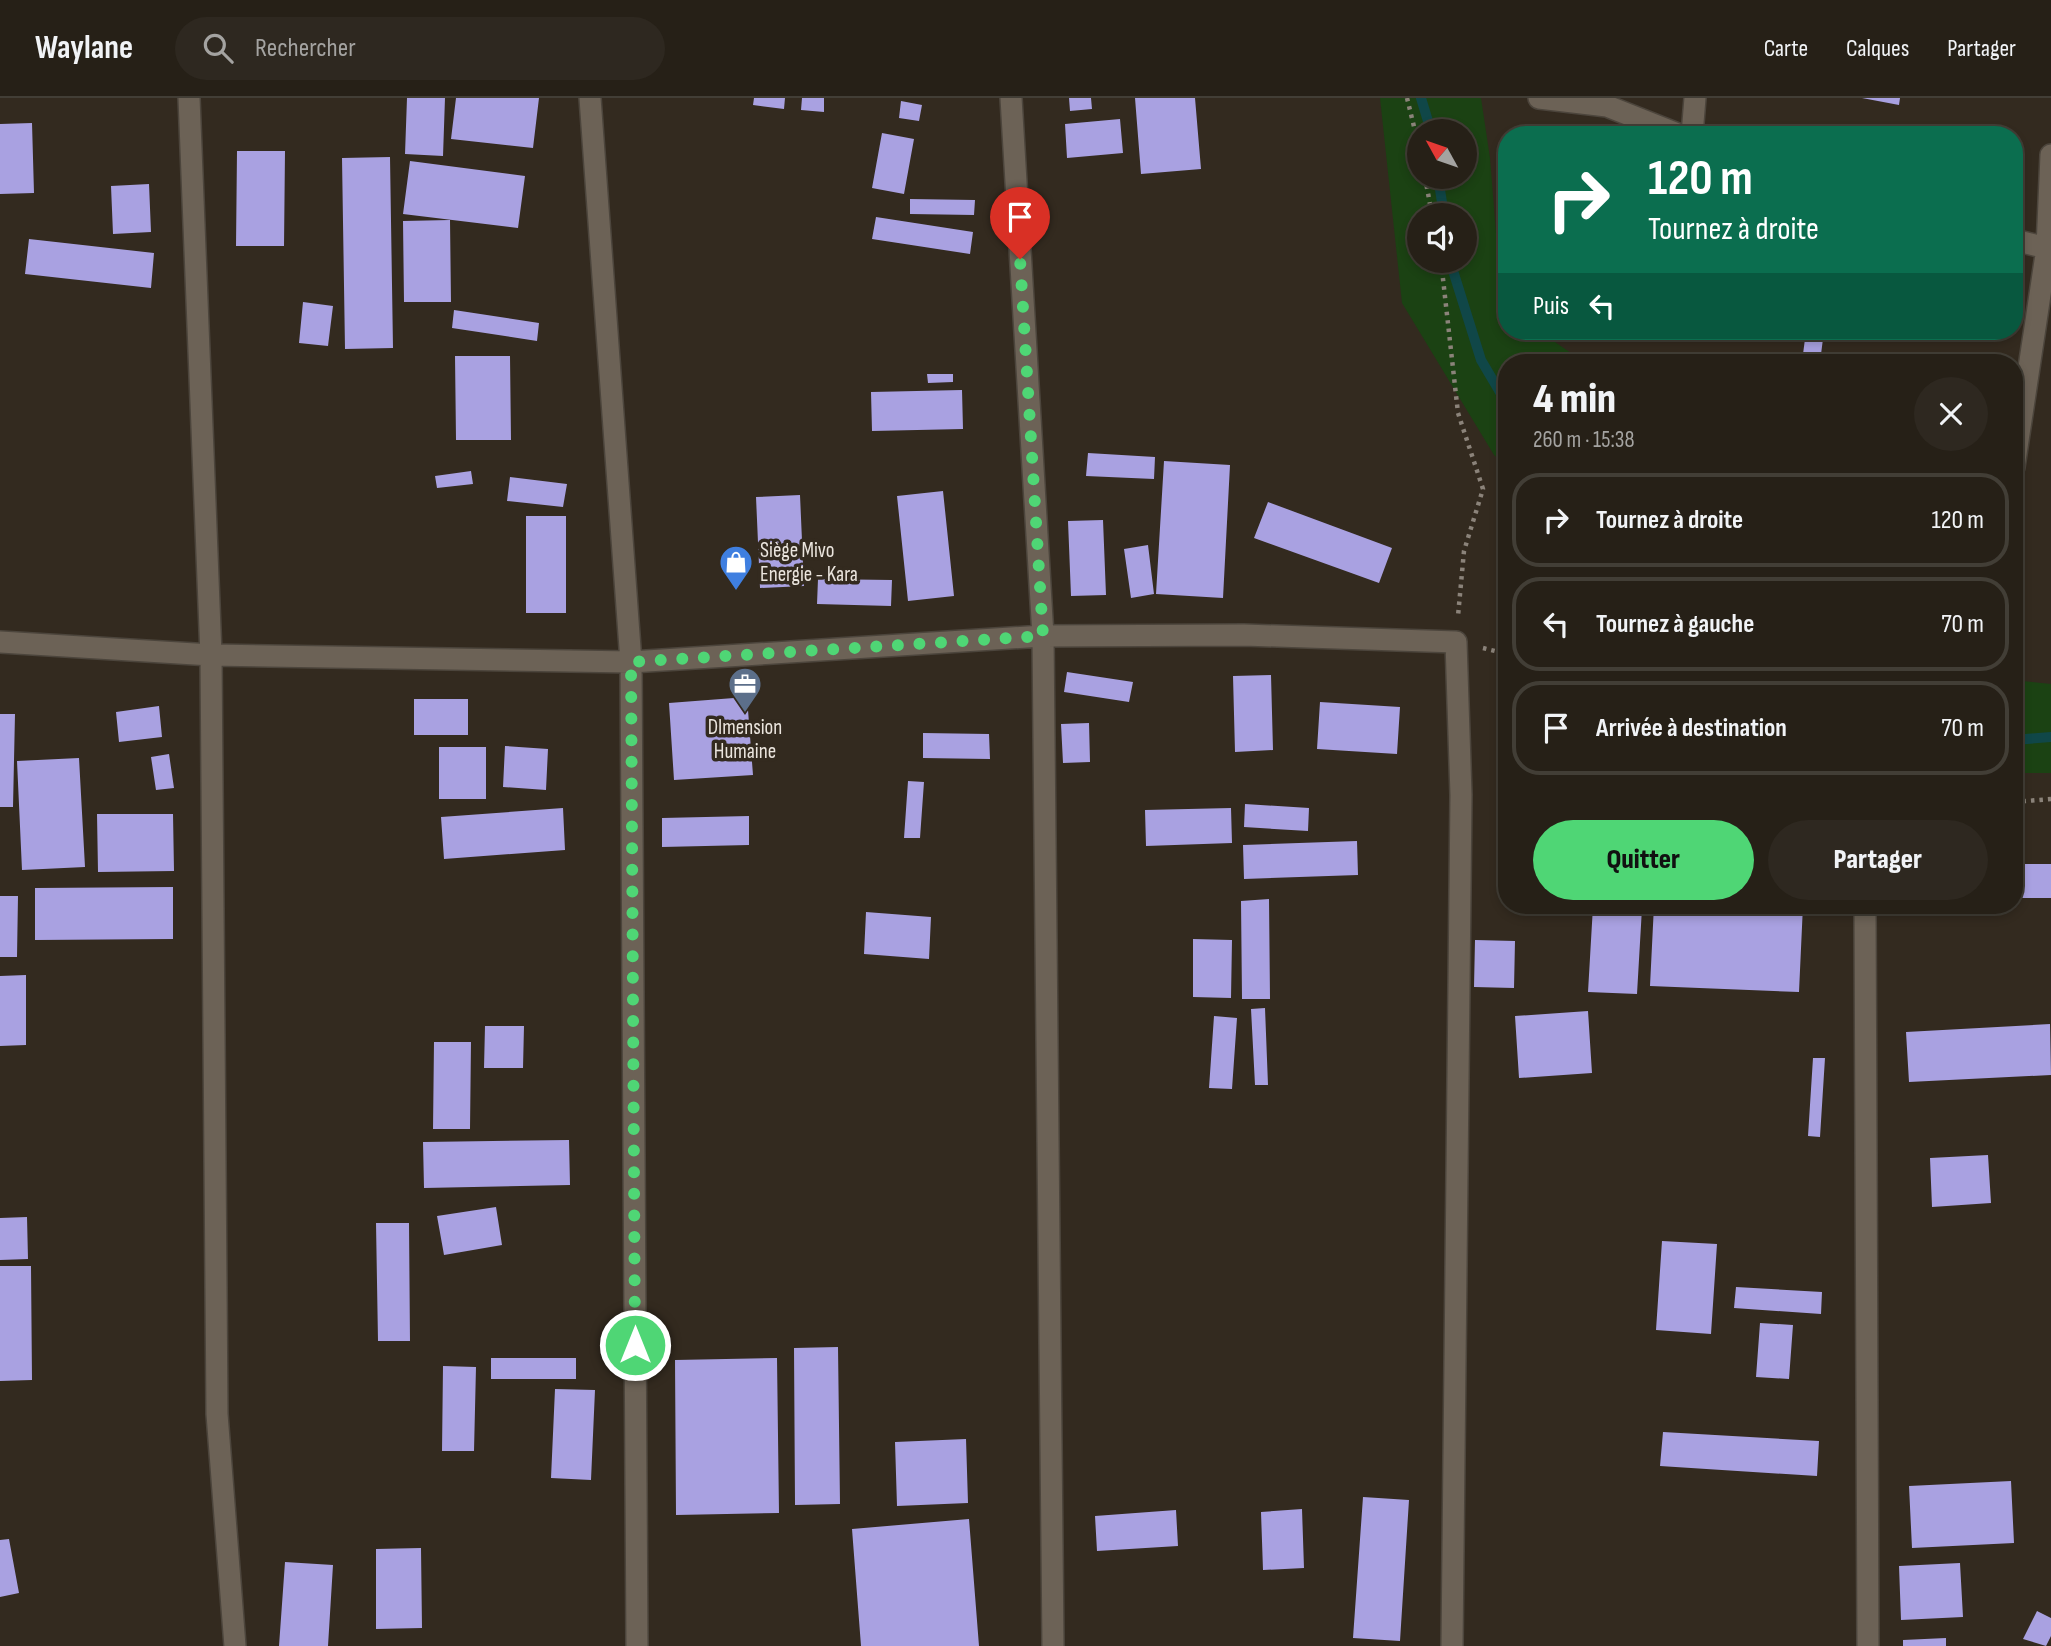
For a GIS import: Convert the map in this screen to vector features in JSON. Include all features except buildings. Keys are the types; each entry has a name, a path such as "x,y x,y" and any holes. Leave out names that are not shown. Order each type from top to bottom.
{"street":[{"path":"189,98 211,655 217,1414 235,1646"},
{"path":"590,98 631,662 637,1646"},
{"path":"1011,98 1043,636 1053,1646"},
{"path":"1539,98 1607,106 1657,126"},
{"path":"1693,126 1695,98"},
{"path":"2023,411 2049,248 2051,155"},
{"path":"2023,242 2049,248"},
{"path":"0,642 211,655 631,662 1043,636 1244,635 1456,642 1461,795 1452,1646"},
{"path":"1865,914 1868,1646"}],"path":[{"path":"1407,98 1412,119"},
{"path":"1442,273 1458,413 1483,489 1464,551 1456,642"},
{"path":"2023,801 2051,799"}],"green space":[{"path":"1380,98 1481,98 1490,158 1498,247 1498,340 1552,340 1572,354 1498,354 1498,459 1402,303"},
{"path":"2023,681 2051,684 2051,773 2023,773"}],"waterway":[{"path":"1421,98 1427,119"},
{"path":"1440,189 1442,203"},
{"path":"1454,273 1481,360 1498,389"},
{"path":"2023,739 2051,737"}],"place":[{"name":"Siège Mivo Energie - Kara","path":"736,592"},
{"name":"DImension Humaine","path":"745,714"}],"route":[{"path":"635,1345 631,662 1043,636 1020,259"}]}
